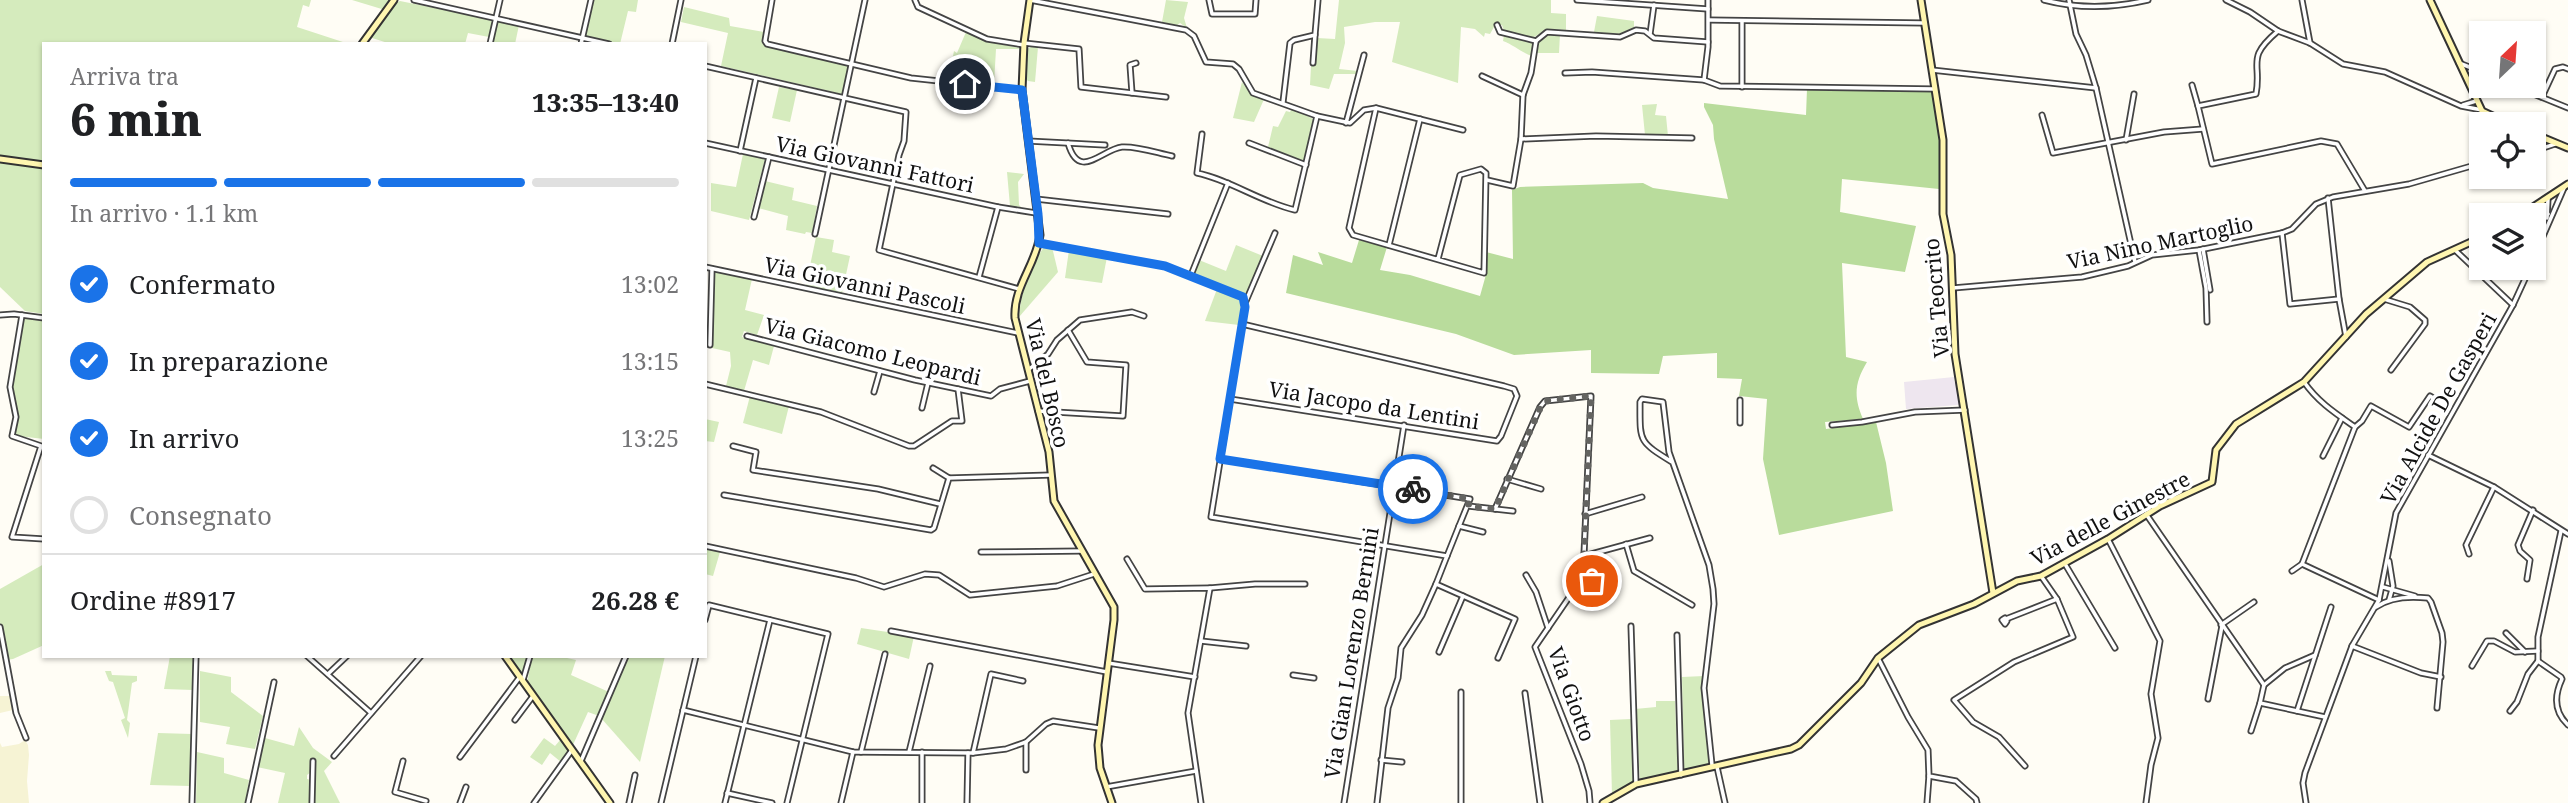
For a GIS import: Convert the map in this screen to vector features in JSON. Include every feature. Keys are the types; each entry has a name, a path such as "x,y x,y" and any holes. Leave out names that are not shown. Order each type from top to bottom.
{"street":[{"path":"363,42 394,0"},
{"path":"414,0 600,42"},
{"path":"490,42 500,0"},
{"path":"581,42 591,0"},
{"path":"672,42 681,0"},
{"path":"772,0 765,41 767,44 911,78 1022,90"},
{"path":"815,234 865,0"},
{"path":"915,0 918,7 987,39 1079,49 1081,87 1166,97"},
{"path":"1030,0 1186,30 1194,36 1206,62 1233,64 1239,69 1252,93 1317,116 1346,122 1353,121 1364,110 1376,108 1463,130"},
{"name":"Via del Bosco","path":"1030,0 1022,90 1038,214 1039,243 1019,289 1014,310 1049,452 1052,494 1057,508 1110,596 1115,613 1099,728 1098,758 1112,803"},
{"path":"1209,0 1212,14 1255,14 1256,0"},
{"path":"1313,63 1318,0"},
{"path":"1577,0 1708,9"},
{"path":"1704,79 1708,42 1708,0"},
{"name":"Via Teocrito","path":"1921,0 1943,140 1943,214 1951,254 1955,354 1993,593"},
{"path":"2045,0 2070,6 2093,7 2148,0"},
{"path":"2069,0 2076,34 2096,88 2135,263"},
{"path":"2226,0 2278,31 2310,43 2343,64 2385,72 2461,106 2486,112"},
{"path":"2302,0 2310,43"},
{"path":"2430,0 2482,110"},
{"path":"1650,34 1654,5"},
{"path":"1709,20 1924,23"},
{"path":"1742,21 1742,86"},
{"path":"1497,25 1500,32 1536,41"},
{"path":"1486,180 1513,186 1521,139 1523,94 1531,73 1536,41 1542,34 1551,32 1620,37 1636,30 1654,38 1708,42"},
{"path":"2197,106 2256,94 2255,62 2263,45 2278,31"},
{"path":"1283,102 1290,43 1315,36"},
{"path":"1346,122 1364,55"},
{"path":"2457,62 2469,67"},
{"path":"1132,93 1130,65 1136,64"},
{"path":"707,66 905,111 904,141 879,250 1019,289"},
{"path":"2546,88 2555,69 2568,69"},
{"path":"1932,70 2096,88"},
{"path":"1565,73 1704,79 1720,86 1936,89"},
{"path":"1482,76 1523,94"},
{"path":"740,151 757,78"},
{"path":"2192,85 2212,164 2332,141 2341,148 2365,191"},
{"path":"2126,140 2134,94"},
{"path":"2544,98 2568,108"},
{"path":"2461,106 2476,101"},
{"path":"1376,108 1349,228 1353,235 1484,273 1486,173 1481,169 1464,172 1459,177 1438,259"},
{"path":"2042,114 2053,153 2164,132 2203,129"},
{"path":"1202,134 1197,173 1217,177 1295,210 1317,116"},
{"path":"1389,245 1420,119"},
{"path":"1521,139 1596,136 1692,138"},
{"path":"2546,139 2567,148"},
{"path":"1028,141 1105,145"},
{"name":"Via Giovanni Fattori","path":"707,143 1038,214"},
{"path":"1068,143 1071,151 1085,162 1092,162 1123,147 1172,156"},
{"path":"1249,143 1306,165"},
{"path":"2546,148 2556,143"},
{"path":"754,217 769,157"},
{"path":"0,159 42,165"},
{"name":"Via Nino Martoglio","path":"1953,288 2081,277 2135,263 2152,255 2201,250 2283,233 2292,229 2311,208 2328,198 2409,184 2469,167"},
{"path":"1191,275 1228,183"},
{"path":"2542,203 2566,186"},
{"path":"2546,225 2566,186"},
{"path":"2550,197 2553,209"},
{"path":"2546,222 2550,197"},
{"path":"2328,198 2346,337"},
{"path":"1036,199 1168,214"},
{"path":"979,277 998,207"},
{"path":"1275,233 1246,301 1211,517 1447,556"},
{"path":"2283,233 2290,304 2339,299"},
{"path":"1039,243 1165,266 1239,294 1246,301"},
{"name":"Via delle Ginestre","path":"1715,765 1791,749 1805,740 1861,684 1878,658 1919,625 1974,604 2017,581 2041,576 2108,539 2146,514 2212,482 2216,450 2230,431 2252,411 2304,382 2382,299 2427,262 2469,243"},
{"path":"2201,250 2210,290"},
{"path":"2201,250 2207,323"},
{"path":"2455,250 2513,305"},
{"name":"Via Giovanni Pascoli","path":"707,268 1018,333"},
{"path":"710,345 712,269"},
{"name":"Via Alcide De Gasperi","path":"2306,803 2303,783 2305,773 2352,646 2363,623 2379,600 2396,513 2524,280"},
{"path":"2382,299 2410,307 2425,320 2425,324 2391,370"},
{"path":"1028,370 1048,354 1057,340 1080,320 1132,312 1144,316"},
{"path":"0,315 42,318"},
{"path":"22,315 10,387 16,417 12,436 41,446 12,537 42,539"},
{"name":"Via Jacopo da Lentini","path":"1230,399 1497,441 1502,436 1517,393 1514,389 1242,324"},
{"path":"1038,411 1123,416 1126,365 1087,362 1068,330"},
{"name":"Via Giacomo Leopardi","path":"747,336 928,383 991,396 1000,389 1030,380"},
{"path":"874,392 880,371"},
{"path":"2304,382 2313,396 2355,427"},
{"path":"922,408 928,383"},
{"path":"707,384 821,412 909,446 914,446 951,421 962,421 958,389"},
{"path":"1495,509 1545,401 1591,396 1583,577 1594,583 1601,599"},
{"path":"2292,571 2302,564 2355,427 2371,406 2409,428 2430,396 2446,406"},
{"path":"1672,462 1643,442 1640,435 1642,399 1663,402 1672,462 1709,565 1714,604 1704,688 1715,765 1725,803"},
{"path":"1740,400 1740,423"},
{"path":"1832,425 1915,412 1965,410"},
{"path":"2323,457 2342,418"},
{"name":"Via Gian Lorenzo Bernini","path":"1343,803 1404,425"},
{"path":"733,446 756,452 753,470 878,489 940,504"},
{"path":"2428,455 2494,487 2568,534"},
{"path":"1220,459 1470,499 1422,615 1401,648 1398,678 1388,708 1377,803"},
{"path":"933,468 949,478 1051,475"},
{"path":"724,495 932,530 949,478"},
{"path":"1507,479 1541,489"},
{"path":"2469,554 2466,545 2494,487"},
{"path":"1585,514 1642,497"},
{"path":"1468,506 1513,511"},
{"path":"2527,579 2530,560 2519,551 2518,545 2533,510"},
{"path":"2146,514 2264,685"},
{"path":"1459,526 1483,532"},
{"path":"2510,711 2528,674 2538,661 2539,637 2561,531"},
{"path":"1584,556 1650,537"},
{"path":"2108,539 2160,642 2151,694 2158,738 2146,803"},
{"path":"1626,544 1634,571 1692,605"},
{"path":"707,546 856,578 884,587 925,574 939,575 970,594 1056,586 1096,574"},
{"path":"981,552 1082,551"},
{"path":"2388,558 2392,590 2389,600"},
{"path":"1127,559 1145,589 1305,584"},
{"path":"2065,564 2115,648"},
{"path":"2302,564 2379,600"},
{"path":"1526,575 1536,592 1548,628"},
{"path":"2025,766 1999,737 1973,722 1954,700 2014,662 2073,637 2057,599 2041,576"},
{"name":"Via Giotto","path":"1583,577 1535,647 1581,764 1590,803"},
{"path":"1436,584 1515,619 1498,658"},
{"path":"2383,587 2428,598 2442,633 2437,708"},
{"path":"1201,803 1188,713 1210,588"},
{"path":"1439,652 1463,596"},
{"path":"2374,609 2389,600 2418,597"},
{"path":"2007,619 2057,599"},
{"path":"2208,699 2222,625 2255,602"},
{"path":"707,612 709,605 828,634 787,803"},
{"path":"2297,711 2331,607"},
{"path":"724,803 770,620"},
{"path":"1631,626 1636,784"},
{"path":"0,627 16,713 26,738"},
{"path":"891,631 1107,672"},
{"path":"2506,633 2525,652"},
{"path":"1678,635 1681,775"},
{"path":"1201,641 1246,646"},
{"path":"2472,666 2487,641 2494,641 2515,652 2538,650"},
{"path":"2352,646 2421,673 2441,677"},
{"path":"861,752 885,654"},
{"path":"2251,731 2264,685 2285,668 2315,655"},
{"path":"192,803 196,658"},
{"path":"309,658 371,713"},
{"path":"327,674 345,658"},
{"path":"334,756 419,658"},
{"path":"506,658 610,803"},
{"path":"460,757 521,680 529,658"},
{"path":"580,763 625,658"},
{"path":"661,803 696,658"},
{"path":"1878,658 1928,750 1927,803"},
{"path":"2538,661 2561,677 2557,690 2558,711 2560,718 2568,725"},
{"path":"1108,663 1195,677"},
{"path":"909,752 930,666"},
{"path":"967,803 971,753 991,674 1023,681"},
{"path":"1293,675 1314,678"},
{"path":"248,803 274,682"},
{"path":"1461,692 1461,803"},
{"path":"1525,693 1540,803"},
{"path":"515,720 533,696"},
{"path":"2260,704 2325,717"},
{"path":"683,710 853,752 971,753 1006,749 1026,743 1053,721 1099,728"},
{"path":"1026,743 1026,770"},
{"path":"534,803 572,750"},
{"path":"841,803 853,752"},
{"path":"922,752 922,803"},
{"path":"1381,760 1402,762"},
{"path":"312,803 313,761"},
{"path":"403,761 395,792 432,803"},
{"path":"1603,803 1636,784 1715,765"},
{"path":"1106,787 1196,771"},
{"path":"629,803 635,775"},
{"path":"1929,776 1956,781 1977,803"},
{"path":"460,803 466,787"},
{"path":"727,793 772,803"}],"shaded area":[{"path":"1954,377 1961,402 1958,405 1906,409 1904,382"},
{"path":"0,696 11,696 13,710 0,713"},
{"path":"25,740 29,755 29,803 0,803 0,743 2,747"}],"green space":[{"path":"0,0 311,0 309,7 303,5 297,27 343,42 42,42 42,162 0,156"},
{"path":"352,0 391,0 385,10"},
{"path":"594,0 638,0 636,12 628,11 620,42 585,36"},
{"path":"1166,0 1188,2 1184,18 1187,28 1180,23 1177,25 1162,22"},
{"path":"1339,0 1551,0 1551,13 1566,14 1566,30 1549,29 1532,38 1504,31 1502,25 1494,27 1490,34 1485,33 1484,37 1475,29 1461,27 1458,83 1392,62 1400,22 1375,22 1344,27 1345,43 1339,69 1358,71 1357,74 1334,74 1329,89 1310,85 1317,38 1335,39"},
{"path":"400,1 489,19 492,22 489,37 468,33 466,42 385,42 369,37 394,4"},
{"path":"684,7 729,18 730,26 764,32 763,42 766,46 849,66 842,94 721,66 728,33 681,22"},
{"path":"1597,16 1634,21 1634,27 1620,34 1594,32"},
{"path":"498,22 519,25 515,42 493,42"},
{"path":"966,32 986,41 1019,48 996,49 994,84 948,80 954,51 957,53"},
{"path":"1548,34 1560,34 1559,53 1537,53 1540,39"},
{"path":"1504,35 1535,43 1532,56 1503,41"},
{"path":"1038,47 1035,82 1025,78 1027,49"},
{"path":"1242,82 1251,94 1265,97 1254,122 1233,118"},
{"path":"779,87 797,90 790,122 772,118"},
{"path":"971,88 980,89 977,112 967,111"},
{"path":"1807,89 1934,91 1941,140 1939,189 1842,179 1840,212 1916,226 1905,272 1842,263 1846,357 1867,362 1857,389 1863,419 1825,422 1826,429 1876,422 1886,463 1893,511 1779,535 1763,459 1767,399 1739,396 1742,379 1717,378 1717,353 1663,356 1659,374 1591,373 1591,350 1514,355 1456,334 1286,293 1293,255 1323,265 1318,252 1352,263 1359,240 1387,247 1380,270 1410,275 1480,296 1487,271 1486,252 1513,259 1512,190 1520,187 1643,183 1653,188 1728,199 1713,125 1704,103 1806,115"},
{"path":"1657,104 1655,115 1666,116 1668,136 1645,135 1642,105"},
{"path":"1292,108 1313,119 1304,161 1268,147 1273,126 1278,127 1286,111 1290,112"},
{"path":"743,154 765,159 749,220 711,211 711,183 736,187"},
{"path":"0,162 42,168 42,314 25,311 0,287"},
{"path":"1007,172 1024,174 1018,182 1021,207 1010,206"},
{"path":"765,181 794,188 792,200 817,206 812,233 786,230 788,216 758,208"},
{"path":"816,237 834,240 832,252 850,256 842,293 806,285"},
{"path":"1236,245 1263,256 1246,295 1194,273 1199,260 1226,271"},
{"path":"1045,246 1052,247 1058,272 1019,317 1027,279"},
{"path":"1069,250 1107,257 1102,283 1065,278"},
{"path":"715,272 752,279 745,310 764,315 757,335 744,331 742,337 774,346 769,365 753,360 744,391 726,386 731,366 730,352 712,348"},
{"path":"1217,289 1239,300 1239,325 1205,321"},
{"path":"22,320 42,320 42,439 13,433 18,417 12,380"},
{"path":"750,396 789,406 782,434 743,423"},
{"path":"707,419 719,422 714,442 707,441"},
{"path":"707,549 720,552 713,576 707,574"},
{"path":"42,565 42,646 6,660 0,622 0,589"},
{"path":"861,628 914,636 909,659 857,644"},
{"path":"170,658 194,658 193,690 164,689"},
{"path":"509,658 527,658 521,674"},
{"path":"532,658 567,658 576,660 571,675 609,692 599,716 588,712 572,747 527,684"},
{"path":"627,658 665,658 640,762 601,718"},
{"path":"105,671 111,671 112,675 137,676 137,681 132,683 127,720 130,723 128,738 121,720 125,718 113,682 109,681"},
{"path":"200,671 231,677 231,692 263,716 255,749 226,744 230,727 200,722"},
{"path":"1704,676 1702,693 1710,763 1687,771 1684,770 1682,677"},
{"path":"1656,701 1675,701 1678,773 1640,780 1635,709 1656,707"},
{"path":"1631,719 1633,781 1612,795 1610,720"},
{"path":"299,727 313,748 332,762 324,771 340,803 314,803 315,758 311,758 311,772 307,775 307,779 311,780 310,803 278,803 285,773 257,767 265,738 294,746"},
{"path":"158,733 192,734 190,786 150,785"},
{"path":"544,738 555,746 561,739 569,750 561,762 550,753 542,765 530,757"},
{"path":"197,752 224,758 224,773 249,780 245,803 196,803"}],"way so far":[{"path":"1413,489 1470,499 1468,506 1495,509 1545,401 1591,396 1583,577 1592,581"}],"route":[{"path":"965,84 1022,90 1040,224 1039,243 1165,266 1235,292 1246,301 1220,459 1413,489"}]}
